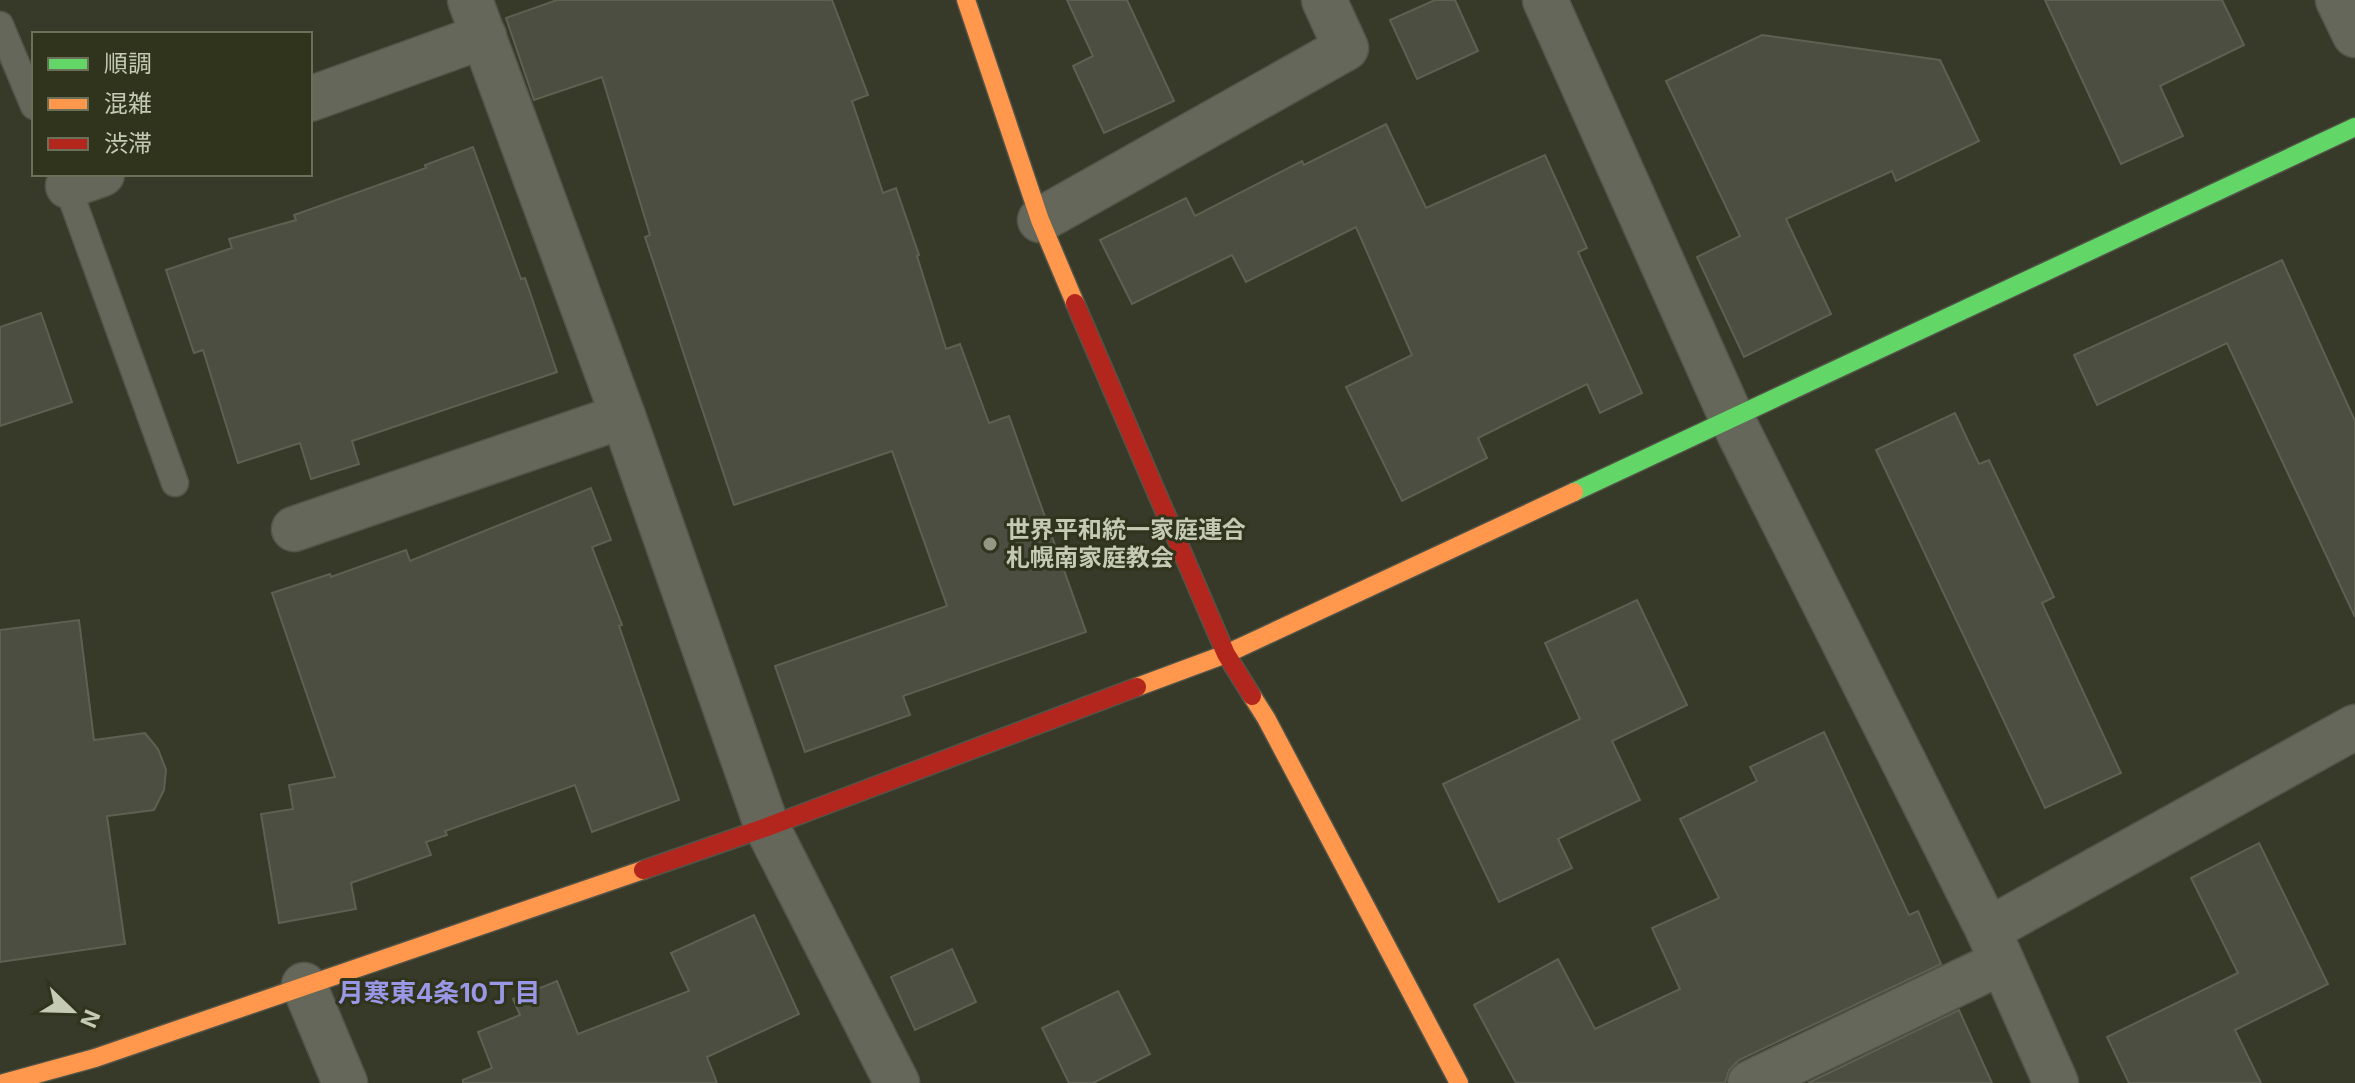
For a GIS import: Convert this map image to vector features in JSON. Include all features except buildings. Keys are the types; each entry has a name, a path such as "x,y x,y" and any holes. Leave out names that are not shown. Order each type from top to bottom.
{"street":[{"path":"966,0 1040,220 1226,654 1266,718 1459,1083"},
{"path":"1040,220 1346,48 1324,0"},
{"path":"1545,0 1732,419 1995,946 2056,1083"},
{"path":"2338,0 2355,35"},
{"path":"312,98 477,18 623,416 767,827 897,1083"},
{"path":"4,1083 95,1058 767,827 1226,654 2355,127"},
{"path":"294,529 623,416"},
{"path":"1750,1083 1995,946 2355,727"},
{"path":"304,985 345,1083"}],"lane":[{"path":"0,25 32,101"},
{"path":"78,178 175,483"}],"traffic: fast":[{"path":"1574,492 2355,127"}],"traffic: slow":[{"path":"966,0 1040,220 1075,303"},
{"path":"1137,687 1226,654 1574,492"},
{"path":"1252,696 1459,1083"},
{"path":"4,1083 95,1058 643,870"}],"traffic: jam":[{"path":"1075,303 1226,654 1252,696"},
{"path":"643,870 767,827 1137,687"}],"place":[{"name":"世界平和統一家庭連合 札幌南家庭教会","path":"990,544"}],"district":[{"name":"月寒東4条10丁目","path":"439,993"}]}
